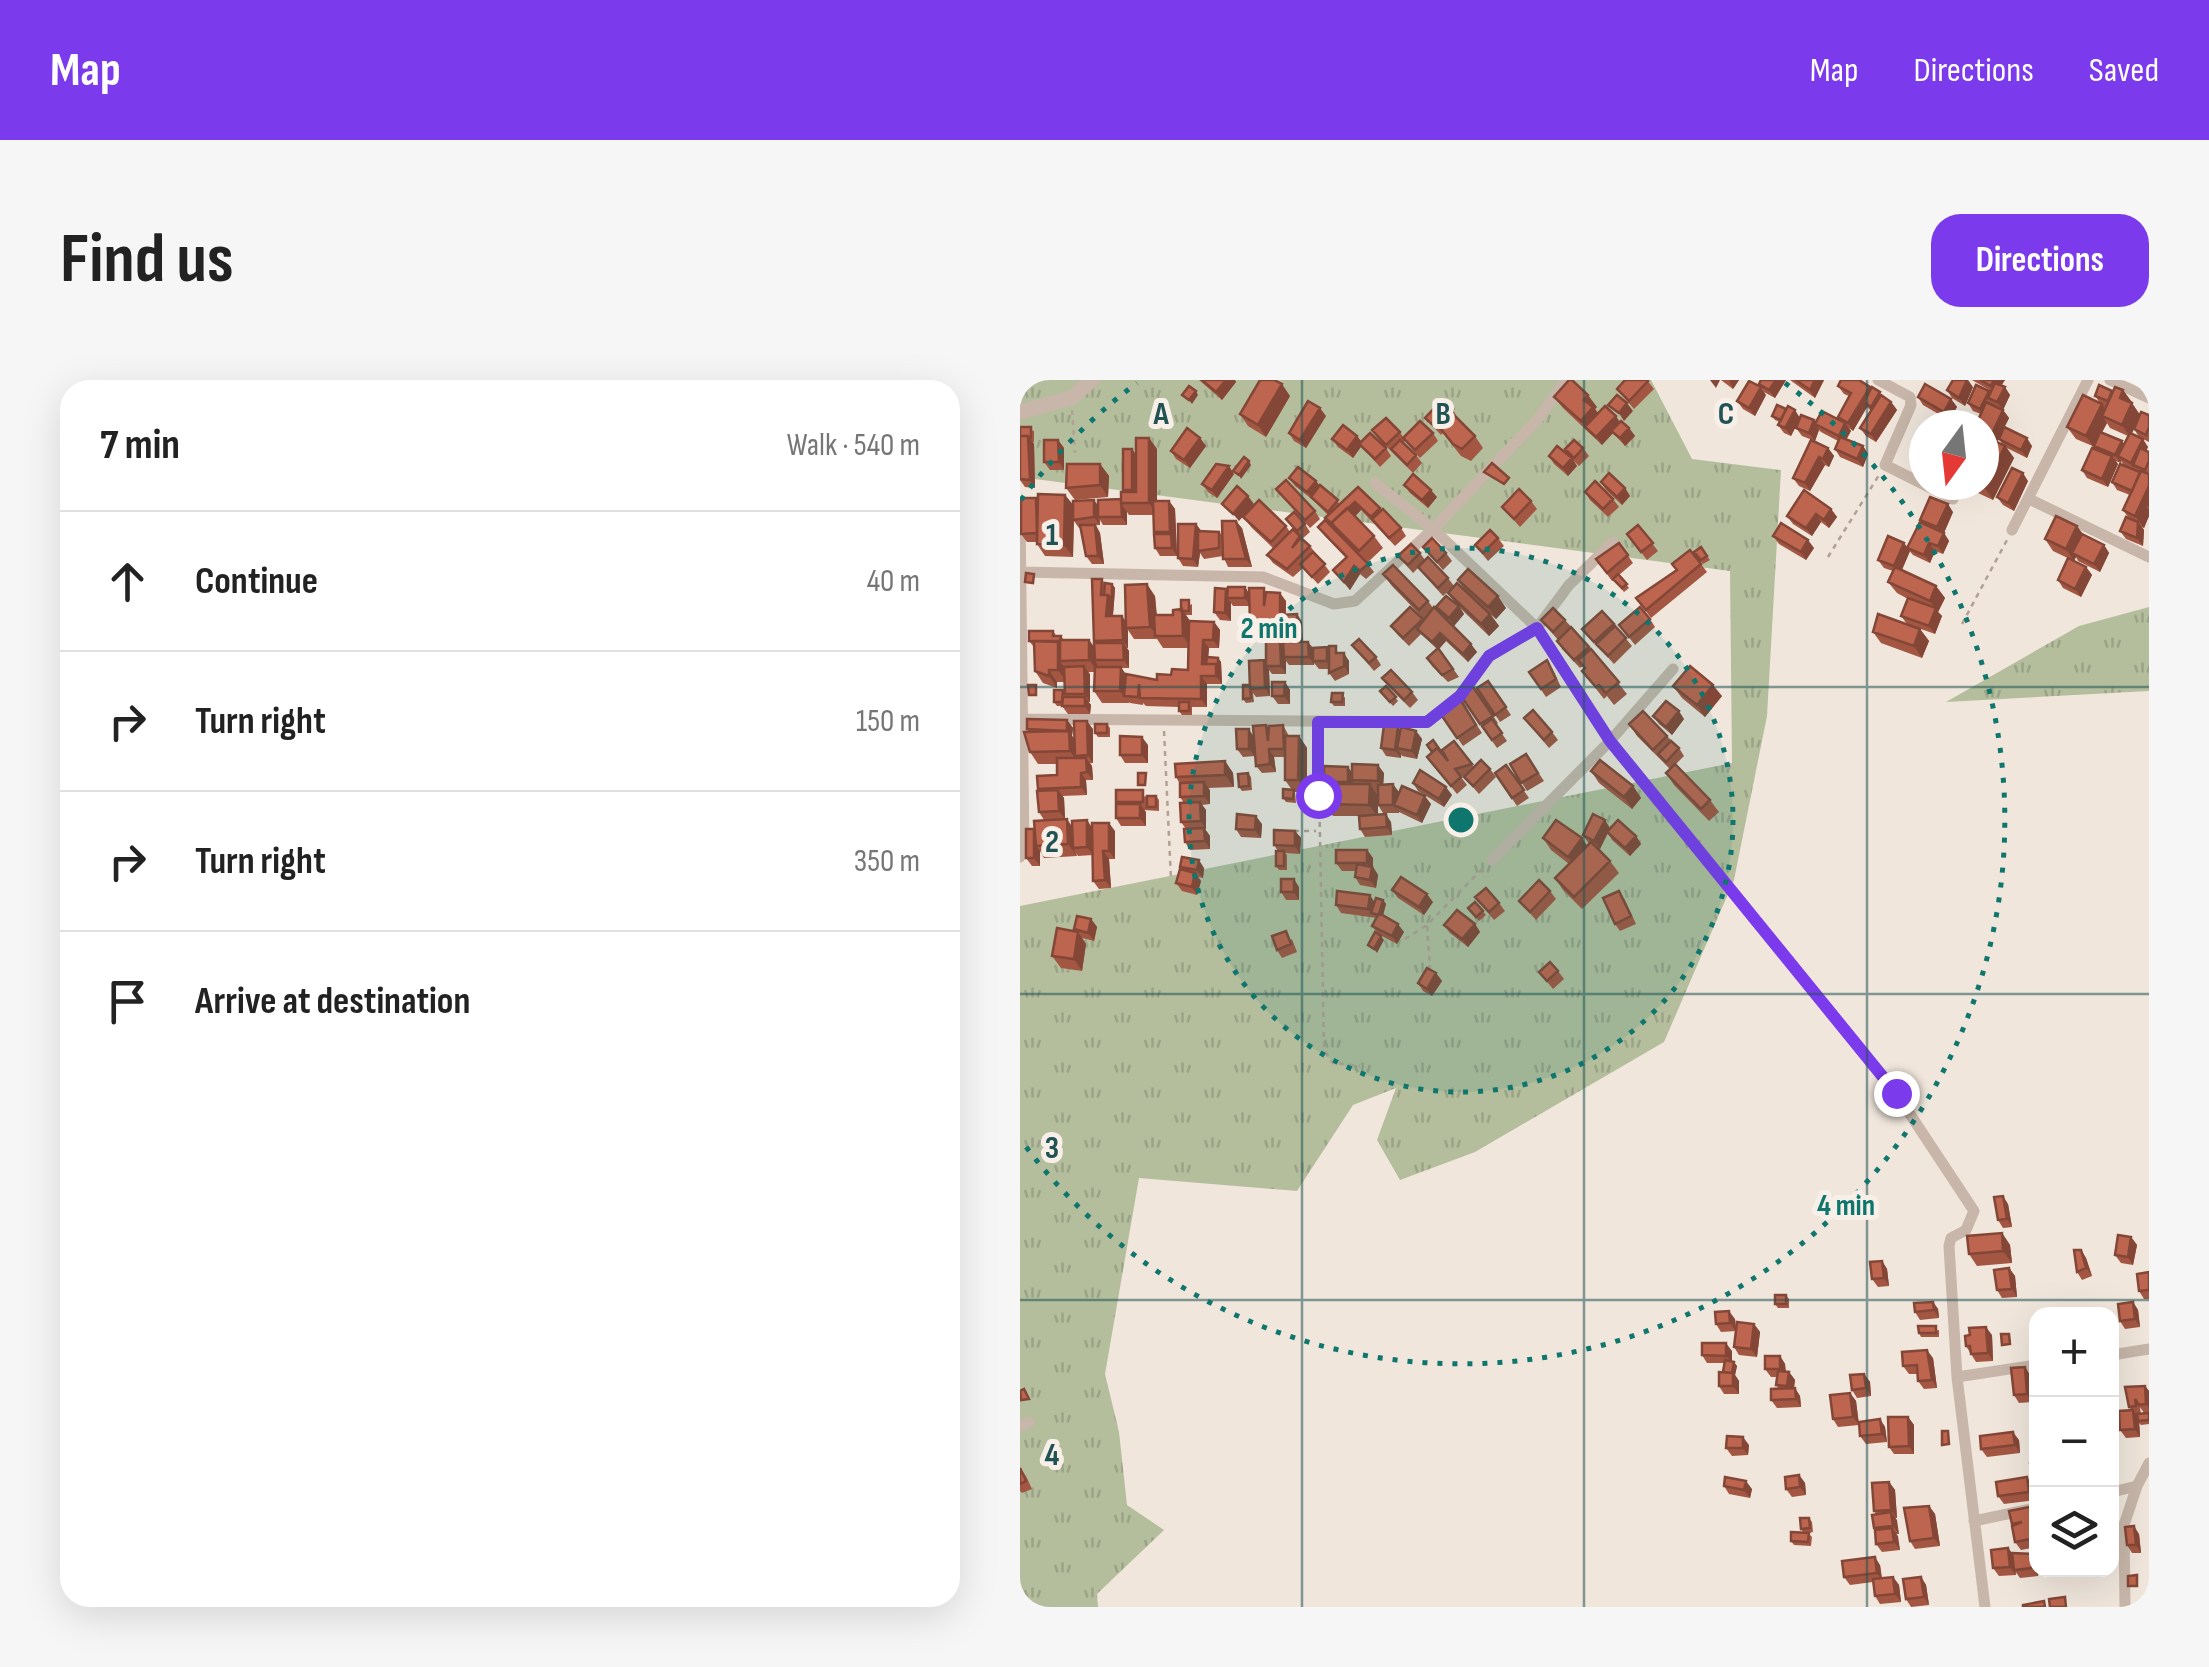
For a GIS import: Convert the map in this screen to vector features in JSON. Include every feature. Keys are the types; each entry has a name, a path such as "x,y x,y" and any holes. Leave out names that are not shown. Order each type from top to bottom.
{"street":[{"path":"1020,412 1071,398 1092,380"},
{"path":"1021,572 1263,577 1324,601 1344,604 1363,594 1433,529 1554,402 1566,380"},
{"path":"1878,380 1910,397 1911,405 1885,466 1909,478"},
{"path":"2012,530 2088,380"},
{"path":"2110,380 2149,398"},
{"path":"1375,483 1433,529 1537,628 1610,741 1896,1093 1971,1204 1972,1221 1949,1246 1957,1377 1985,1607"},
{"path":"2028,498 2149,557"},
{"path":"1020,513 1020,857"},
{"path":"1022,718 1427,722 1460,696 1489,656 1537,628 1569,585 1613,542"},
{"path":"1492,860 1610,741 1673,669"},
{"path":"2119,1354 2149,1349"},
{"path":"1957,1377 2029,1367"},
{"path":"2125,1607 2124,1526 2149,1464"},
{"path":"2119,1490 2137,1486"},
{"path":"1974,1521 2029,1509"}],"path":[{"path":"1071,398 1075,454"},
{"path":"1828,557 1885,466"},
{"path":"1962,624 2012,530"},
{"path":"1164,721 1171,879"},
{"path":"1318,722 1325,1058 1360,1066"},
{"path":"1285,830 1318,832"},
{"path":"1405,939 1427,924 1492,860"},
{"path":"1427,924 1430,968"}],"green space":[{"path":"1020,380 1651,380 1692,459 1781,470 1767,716 1734,880 1664,1042 1475,1152 1400,1180 1377,1140 1396,1088 1353,1105 1297,1191 1139,1178 1105,1374 1119,1432 1127,1505 1164,1530 1097,1594 1098,1607 1020,1607 1020,906 1732,763 1730,571 1020,477"},
{"path":"2149,607 2149,691 1946,702 2079,626"}],"building":[{"path":"1202,380 1226,380 1216,392"},
{"path":"1260,380 1282,384 1258,425 1240,414"},
{"path":"1569,380 1588,395 1584,400 1593,407 1581,421 1554,397"},
{"path":"1625,380 1648,381 1629,401 1617,389"},
{"path":"1761,380 1776,380 1769,390 1759,384"},
{"path":"1796,380 1815,380 1810,390"},
{"path":"1841,380 1859,380 1870,387 1848,423 1838,417 1851,393 1838,386"},
{"path":"1953,380 1967,380 1959,398 1947,390"},
{"path":"1749,381 1761,387 1749,408 1737,401"},
{"path":"1995,383 2005,387 1997,402 1988,398"},
{"path":"1925,384 1951,399 1945,410 1941,410 1918,397"},
{"path":"1976,385 1989,391 1980,409 1968,403"},
{"path":"2099,385 2112,391 2108,401 2095,396"},
{"path":"1189,386 1196,391 1189,400 1182,395"},
{"path":"1872,387 1880,392 1871,407 1864,402"},
{"path":"2115,387 2123,390 2120,398 2132,403 2122,425 2102,416"},
{"path":"1617,395 1627,403 1619,413 1608,405"},
{"path":"1881,395 1891,402 1871,434 1860,428"},
{"path":"2083,395 2102,404 2086,436 2067,427"},
{"path":"1442,400 1453,409 1435,427 1425,418"},
{"path":"1308,401 1320,408 1300,440 1289,433"},
{"path":"1986,402 2003,410 1999,419 1999,410 1983,410"},
{"path":"1777,405 1786,409 1781,420 1772,416"},
{"path":"1605,406 1616,416 1596,437 1585,427"},
{"path":"1788,406 1795,410 1785,428 1778,425"},
{"path":"1450,411 1475,436 1462,449 1437,424"},
{"path":"1822,411 1845,423 1839,436 1815,424"},
{"path":"2141,412 2149,415 2146,435 2134,429"},
{"path":"1801,415 1814,420 1809,433 1796,428"},
{"path":"1386,418 1400,432 1386,445 1372,430"},
{"path":"1420,421 1433,433 1415,450 1403,438"},
{"path":"1621,421 1629,428 1620,438 1611,431"},
{"path":"1343,425 1357,436 1347,450 1332,439"},
{"path":"1020,427 1031,427 1031,438 1020,436"},
{"path":"2004,427 2027,438 2021,450 1999,439"},
{"path":"1187,428 1200,438 1184,460 1171,451"},
{"path":"2100,432 2122,441 2115,455 2094,446"},
{"path":"1370,433 1386,448 1375,459 1359,444"},
{"path":"2130,433 2143,439 2131,463 2118,456"},
{"path":"1020,436 1028,436 1030,480 1020,479"},
{"path":"1840,437 1863,446 1857,459 1835,449"},
{"path":"1136,438 1149,438 1149,503 1121,503 1121,492 1136,492"},
{"path":"1044,440 1058,440 1059,462 1044,462"},
{"path":"1400,440 1416,455 1407,465 1391,449"},
{"path":"1574,440 1583,448 1574,458 1565,449"},
{"path":"1811,440 1828,448 1805,483 1793,478"},
{"path":"1557,446 1572,458 1563,468 1549,456"},
{"path":"2092,448 2112,456 2102,479 2082,470"},
{"path":"2140,448 2149,452 2145,470 2133,465"},
{"path":"1123,449 1132,449 1132,490 1123,490"},
{"path":"1244,457 1249,461 1239,475 1233,471"},
{"path":"1492,463 1509,478 1504,484 1484,472"},
{"path":"1067,464 1100,464 1100,485 1066,488"},
{"path":"1216,464 1229,466 1212,490 1202,484"},
{"path":"2120,464 2140,472 2132,491 2112,482"},
{"path":"1298,467 1316,481 1307,492 1289,478"},
{"path":"2012,468 2023,473 2008,503 1999,498"},
{"path":"2141,471 2149,474 2149,486 2135,516 2123,510"},
{"path":"1609,473 1625,488 1617,497 1601,482"},
{"path":"1413,474 1431,490 1422,500 1404,485"},
{"path":"1286,480 1315,511 1305,520 1276,489"},
{"path":"1595,481 1613,499 1603,509 1585,492"},
{"path":"1320,485 1338,500 1328,512 1311,497"},
{"path":"1237,486 1248,496 1233,514 1222,504"},
{"path":"1358,487 1380,508 1371,517 1355,502 1331,523 1325,518"},
{"path":"1519,489 1531,501 1514,519 1502,507"},
{"path":"1804,490 1831,509 1824,520 1816,514 1806,528 1787,516"},
{"path":"1038,494 1065,495 1064,545 1037,544"},
{"path":"1021,498 1036,498 1037,533 1021,534"},
{"path":"1121,499 1122,517 1098,517 1098,500"},
{"path":"1094,500 1094,517 1073,520 1073,501"},
{"path":"1259,500 1286,526 1271,542 1243,517"},
{"path":"1929,500 1948,504 1937,527 1920,520"},
{"path":"1153,501 1169,501 1170,532 1154,532"},
{"path":"1347,508 1374,536 1359,551 1331,523"},
{"path":"1383,509 1401,528 1389,538 1372,519"},
{"path":"1294,512 1305,524 1297,531 1286,519"},
{"path":"2056,516 2077,526 2066,549 2045,539"},
{"path":"2126,517 2138,522 2137,538 2120,531"},
{"path":"1325,520 1368,564 1360,571 1354,566 1344,582 1333,570 1347,557 1318,527"},
{"path":"1222,521 1236,521 1246,559 1223,559"},
{"path":"1920,522 1944,533 1938,546 1929,543 1924,555 1907,548"},
{"path":"1781,523 1808,540 1801,552 1773,536"},
{"path":"1178,524 1196,524 1193,559 1178,558"},
{"path":"1080,525 1095,525 1098,556 1086,556"},
{"path":"1638,525 1653,543 1641,552 1627,534"},
{"path":"1293,529 1300,536 1292,548 1301,538 1310,546 1287,569 1267,555"},
{"path":"1490,530 1498,538 1483,553 1475,545"},
{"path":"1198,531 1219,532 1219,548 1198,551"},
{"path":"1154,534 1171,534 1172,548 1155,548"},
{"path":"2082,534 2104,545 2094,564 2072,553"},
{"path":"1888,536 1904,543 1894,566 1878,560"},
{"path":"1432,538 1446,553 1437,562 1423,547"},
{"path":"1619,543 1628,555 1607,573 1596,559"},
{"path":"1411,544 1420,553 1408,565 1398,556"},
{"path":"1701,547 1707,556 1701,560 1694,552"},
{"path":"1690,550 1701,564 1646,610 1636,598 1677,570 1672,564"},
{"path":"1313,552 1325,564 1312,577 1300,564"},
{"path":"1428,557 1448,578 1438,588 1418,567"},
{"path":"2068,558 2086,567 2075,589 2058,580"},
{"path":"1393,565 1428,601 1419,610 1383,574"},
{"path":"1895,567 1936,586 1930,601 1888,582"},
{"path":"1468,569 1498,596 1488,607 1458,580"},
{"path":"1026,573 1034,574 1033,583 1025,582"},
{"path":"1618,574 1627,584 1622,588 1613,579"},
{"path":"1092,579 1102,579 1101,595 1108,595 1106,616 1122,616 1123,640 1094,641"},
{"path":"1105,583 1112,584 1112,599 1104,595"},
{"path":"1457,583 1490,614 1481,624 1448,593"},
{"path":"1147,584 1150,627 1126,628 1125,585"},
{"path":"1228,587 1245,587 1245,598 1227,598"},
{"path":"1215,588 1226,589 1225,613 1214,612"},
{"path":"1249,588 1264,588 1264,606 1266,592 1280,593 1280,615 1297,614 1298,640 1282,640 1282,620 1250,623"},
{"path":"1446,596 1459,606 1449,618 1436,607"},
{"path":"1908,598 1936,608 1929,626 1901,616"},
{"path":"1181,600 1189,600 1189,611 1181,611"},
{"path":"1410,607 1423,619 1403,638 1391,626"},
{"path":"1434,607 1471,644 1463,654 1440,633 1432,642 1417,629"},
{"path":"1640,607 1650,619 1629,637 1619,625"},
{"path":"1553,608 1565,620 1553,632 1541,620"},
{"path":"1182,609 1183,636 1155,636 1154,615 1173,615 1173,610"},
{"path":"1602,611 1614,624 1594,642 1582,629"},
{"path":"1878,614 1920,629 1914,646 1873,632"},
{"path":"1189,621 1214,622 1213,640 1203,640 1202,664 1216,664 1216,676 1201,676 1201,699 1140,698 1139,684 1138,697 1124,696 1126,674 1157,680 1157,674 1171,675 1172,669 1188,670"},
{"path":"1269,625 1282,625 1282,634 1269,634"},
{"path":"1615,626 1626,638 1608,656 1596,644"},
{"path":"1571,627 1589,647 1574,660 1557,641"},
{"path":"1029,631 1053,631 1053,636 1061,636 1060,642 1029,641"},
{"path":"1359,639 1376,657 1369,663 1352,645"},
{"path":"1060,640 1089,640 1089,660 1060,661"},
{"path":"1034,641 1058,641 1058,670 1049,670 1049,676 1035,671"},
{"path":"1266,641 1280,641 1281,666 1266,666"},
{"path":"1283,642 1308,642 1309,657 1284,657"},
{"path":"1094,643 1123,643 1124,660 1095,660"},
{"path":"1329,646 1336,646 1336,653 1344,653 1344,666 1329,673"},
{"path":"1327,647 1327,661 1313,661 1313,648"},
{"path":"1438,648 1453,669 1442,675 1427,658"},
{"path":"1591,649 1619,682 1606,693 1582,671 1585,668 1578,660"},
{"path":"1207,657 1218,658 1218,667 1206,664"},
{"path":"1264,660 1265,688 1250,689 1249,661"},
{"path":"1547,660 1556,679 1541,689 1529,672"},
{"path":"1084,666 1085,694 1065,694 1064,667"},
{"path":"1690,666 1713,685 1697,705 1673,686"},
{"path":"1095,667 1121,667 1120,691 1094,691"},
{"path":"1391,670 1412,692 1404,700 1382,678"},
{"path":"1488,681 1506,707 1495,715 1477,688"},
{"path":"1272,682 1285,682 1284,696 1272,696"},
{"path":"1028,685 1036,685 1036,695 1029,695"},
{"path":"1243,685 1250,685 1251,698 1243,699"},
{"path":"1386,686 1396,697 1390,702 1380,691"},
{"path":"1473,687 1493,716 1480,724 1461,696"},
{"path":"1054,690 1063,690 1062,702 1054,702"},
{"path":"1332,693 1343,693 1342,702 1331,702"},
{"path":"1063,697 1085,697 1085,706 1062,706"},
{"path":"1460,699 1476,725 1457,738 1440,713"},
{"path":"1666,701 1679,711 1666,727 1653,716"},
{"path":"1179,702 1189,702 1189,711 1179,711"},
{"path":"1533,710 1552,732 1544,740 1524,718"},
{"path":"1643,711 1667,736 1653,750 1629,724"},
{"path":"1027,719 1067,720 1067,731 1027,729"},
{"path":"1492,719 1502,733 1492,740 1482,726"},
{"path":"1074,721 1087,721 1088,755 1075,756"},
{"path":"1095,724 1107,724 1107,733 1095,733"},
{"path":"1266,725 1268,741 1269,726 1283,725 1284,749 1269,749 1270,764 1256,766 1253,726"},
{"path":"1384,725 1398,727 1395,750 1381,748"},
{"path":"1401,727 1416,731 1412,751 1397,748"},
{"path":"1236,729 1249,729 1249,749 1237,749"},
{"path":"1069,731 1070,751 1030,752 1024,732"},
{"path":"1120,736 1142,737 1142,755 1120,755"},
{"path":"1285,736 1299,736 1298,780 1285,780"},
{"path":"1433,740 1440,750 1432,752 1427,745"},
{"path":"1454,741 1472,764 1455,769 1461,777 1451,786 1427,757 1437,748 1448,761 1442,750"},
{"path":"1671,741 1679,748 1666,762 1658,754"},
{"path":"1526,754 1538,773 1521,783 1510,764"},
{"path":"1057,758 1086,758 1087,772 1081,773 1081,787 1038,789 1037,776 1057,775"},
{"path":"1481,760 1490,769 1473,786 1464,777"},
{"path":"1600,760 1633,786 1624,797 1591,771"},
{"path":"1225,761 1225,775 1176,777 1175,764"},
{"path":"1352,764 1378,765 1378,781 1352,780"},
{"path":"1675,764 1710,800 1701,809 1666,773"},
{"path":"1506,765 1524,790 1512,798 1495,773"},
{"path":"1324,766 1348,767 1348,782 1324,782"},
{"path":"1420,770 1446,787 1439,799 1413,783"},
{"path":"1138,773 1146,773 1145,785 1138,785"},
{"path":"1248,773 1249,786 1239,787 1238,774"},
{"path":"1204,782 1204,796 1180,797 1180,783"},
{"path":"1325,784 1370,784 1369,805 1325,804"},
{"path":"1393,784 1393,805 1378,805 1378,785"},
{"path":"1402,786 1425,796 1417,815 1394,805"},
{"path":"1283,789 1294,790 1293,799 1283,798"},
{"path":"1058,790 1059,811 1039,812 1037,791"},
{"path":"1116,790 1143,790 1143,802 1116,802"},
{"path":"1147,796 1156,796 1156,807 1147,807"},
{"path":"1200,802 1201,821 1181,822 1180,803"},
{"path":"1116,804 1140,804 1140,818 1116,818"},
{"path":"1237,814 1256,816 1255,830 1236,829"},
{"path":"1386,814 1387,827 1360,829 1359,816"},
{"path":"1593,814 1605,820 1594,841 1583,835"},
{"path":"1067,819 1068,844 1036,846 1034,821"},
{"path":"1087,820 1087,847 1073,848 1072,821"},
{"path":"1556,820 1582,838 1568,857 1543,838"},
{"path":"1618,820 1636,836 1625,848 1607,832"},
{"path":"1092,823 1109,823 1109,851 1103,851 1105,880 1093,881"},
{"path":"1204,828 1205,841 1185,842 1184,829"},
{"path":"1026,829 1034,829 1034,858 1026,858"},
{"path":"1274,830 1295,831 1295,846 1274,845"},
{"path":"1591,842 1610,861 1574,897 1555,878"},
{"path":"1336,850 1367,850 1367,863 1336,863"},
{"path":"1276,851 1284,851 1284,866 1276,866"},
{"path":"1182,857 1199,860 1197,870 1180,867"},
{"path":"1357,864 1372,867 1370,880 1355,877"},
{"path":"1180,869 1195,873 1192,887 1176,883"},
{"path":"1401,877 1427,894 1419,907 1392,890"},
{"path":"1281,879 1294,879 1294,892 1281,892"},
{"path":"1539,880 1550,891 1530,912 1519,901"},
{"path":"1486,888 1499,903 1489,912 1475,897"},
{"path":"1337,891 1370,895 1368,909 1336,905"},
{"path":"1619,891 1631,916 1615,924 1603,898"},
{"path":"1376,898 1383,900 1379,915 1371,913"},
{"path":"1475,902 1483,911 1476,917 1468,908"},
{"path":"1457,910 1475,924 1462,939 1444,925"},
{"path":"1379,913 1398,924 1392,936 1372,926"},
{"path":"1077,916 1091,919 1088,933 1074,929"},
{"path":"1057,928 1078,932 1074,959 1052,956"},
{"path":"1286,931 1291,944 1277,950 1272,936"},
{"path":"1375,932 1381,936 1374,949 1368,945"},
{"path":"1550,962 1558,971 1547,981 1539,972"},
{"path":"1427,968 1436,973 1427,989 1418,983"},
{"path":"2003,1196 2007,1219 1998,1220 1994,1197"},
{"path":"2002,1233 2003,1251 1969,1254 1967,1236"},
{"path":"2118,1235 2131,1237 2128,1257 2115,1255"},
{"path":"2074,1250 2081,1250 2086,1268 2077,1272"},
{"path":"1882,1261 1884,1278 1872,1279 1870,1262"},
{"path":"2009,1268 2012,1289 1997,1290 1994,1270"},
{"path":"2149,1272 2149,1290 2139,1291 2137,1274"},
{"path":"1775,1295 1786,1295 1786,1304 1775,1304"},
{"path":"1933,1302 1934,1310 1915,1312 1914,1303"},
{"path":"2133,1302 2135,1319 2120,1321 2118,1304"},
{"path":"1729,1311 1730,1323 1716,1324 1715,1312"},
{"path":"1737,1322 1754,1324 1751,1349 1734,1347"},
{"path":"1918,1326 1936,1326 1936,1333 1919,1333"},
{"path":"1986,1327 1988,1353 1971,1354 1965,1336 1970,1335 1969,1328"},
{"path":"2001,1334 2009,1334 2010,1344 2002,1345"},
{"path":"1702,1343 1726,1343 1726,1356 1702,1355"},
{"path":"1927,1350 1932,1380 1918,1381 1917,1365 1903,1366 1902,1352"},
{"path":"1765,1356 1780,1356 1780,1369 1765,1369"},
{"path":"1725,1360 1734,1362 1732,1373 1723,1372"},
{"path":"2025,1367 2027,1394 2014,1395 2011,1368"},
{"path":"1778,1371 1789,1372 1787,1386 1776,1385"},
{"path":"1719,1372 1733,1373 1733,1386 1719,1386"},
{"path":"1864,1374 1866,1388 1852,1390 1850,1375"},
{"path":"2145,1386 2146,1404 2139,1405 2135,1399 2136,1406 2129,1407 2125,1387"},
{"path":"1795,1388 1796,1399 1771,1400 1771,1389"},
{"path":"1850,1393 1853,1417 1833,1419 1830,1395"},
{"path":"2133,1410 2135,1429 2120,1430 2119,1411"},
{"path":"2149,1413 2149,1420 2138,1421 2137,1414"},
{"path":"1888,1417 1908,1417 1909,1446 1889,1447"},
{"path":"1880,1419 1882,1434 1860,1436 1859,1422"},
{"path":"1942,1431 1948,1431 1949,1444 1942,1445"},
{"path":"2013,1432 2015,1445 1981,1449 1980,1436"},
{"path":"1727,1436 1743,1437 1743,1448 1726,1448"},
{"path":"1799,1475 1800,1487 1786,1489 1785,1477"},
{"path":"1725,1477 1746,1481 1744,1490 1724,1486"},
{"path":"2027,1477 2029,1492 1998,1496 1996,1482"},
{"path":"1889,1482 1891,1510 1874,1511 1872,1483"},
{"path":"1929,1506 1934,1538 1910,1541 1904,1508"},
{"path":"2029,1507 2029,1539 2015,1542 2012,1526 2022,1522 2012,1524 2009,1511"},
{"path":"1891,1512 1893,1526 1874,1528 1872,1515"},
{"path":"1800,1518 1809,1518 1810,1528 1801,1529"},
{"path":"2134,1526 2136,1545 2127,1545 2125,1527"},
{"path":"1892,1528 1894,1542 1876,1544 1875,1530"},
{"path":"1791,1532 1809,1533 1808,1542 1791,1541"},
{"path":"2008,1548 2010,1567 1993,1568 1991,1550"},
{"path":"2012,1553 2029,1554 2029,1568 2014,1570"},
{"path":"1875,1557 1877,1573 1844,1577 1842,1561"},
{"path":"2137,1575 2137,1586 2128,1586 2128,1576"},
{"path":"1893,1577 1895,1594 1875,1596 1873,1579"},
{"path":"1921,1577 1924,1597 1906,1599 1903,1579"},
{"path":"2065,1597 2066,1607 2050,1607 2049,1599"},
{"path":"2044,1601 2045,1607 2023,1607 2023,1605"}],"route":[{"path":"1318,795 1318,722 1427,722 1460,696 1489,656 1537,628 1610,741 1896,1093"}]}
